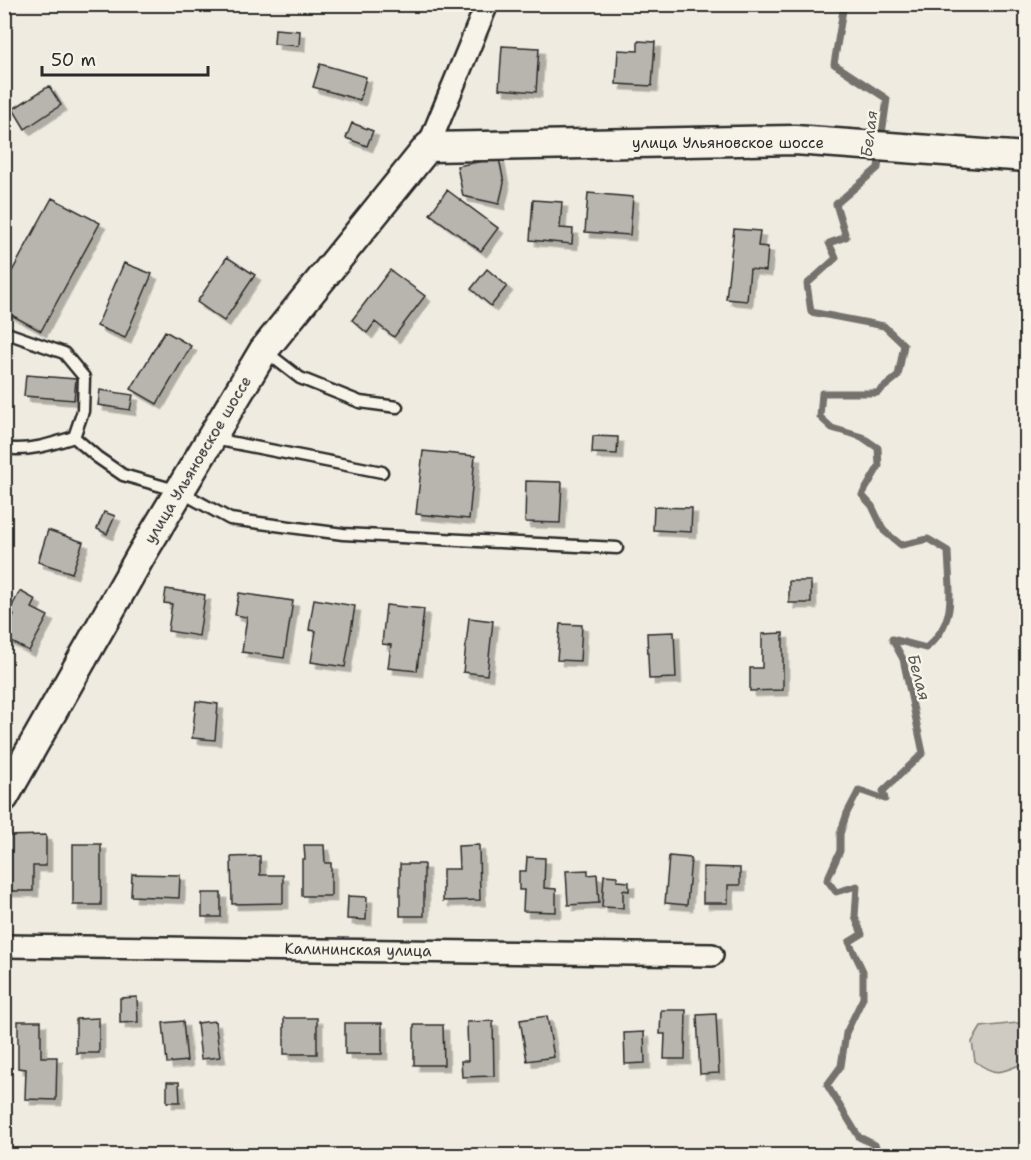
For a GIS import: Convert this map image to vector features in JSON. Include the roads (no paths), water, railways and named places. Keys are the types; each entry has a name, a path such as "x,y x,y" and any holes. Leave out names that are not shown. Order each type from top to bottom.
{"street":[{"name":"улица Ульяновское шоссе","path":"4,797 142,552 264,350 428,147 487,4"},
{"name":"улица Ульяновское шоссе","path":"428,147 795,140 1026,157"},
{"name":"Калининская улица","path":"4,946 712,955"}],"lane":[{"path":"4,332 64,353 84,377 82,411 74,437"},
{"path":"264,350 300,378 360,402 397,407"},
{"path":"4,448 47,446 74,437"},
{"path":"74,437 123,475 179,491 230,519 343,534 617,548"},
{"path":"211,438 382,472"}],"waterway":[{"name":"Белая","path":"844,4 834,64 887,99 881,141"},
{"name":"Белая","path":"880,152 878,168 836,204 846,237 829,243 836,258 807,284 811,312 884,326 904,345 898,376 877,393 822,393 820,417 832,428 862,437 878,448 879,466 862,495 872,506 884,531 901,545 928,539 948,551 950,604 944,627 926,648 892,639 903,659 923,753 883,791 885,799 859,790 847,813 840,834 840,851 827,880 836,892 857,886 855,917 862,934 849,942 863,971 863,998 846,1033 841,1066 827,1085 859,1137 875,1145 881,1156"}]}
